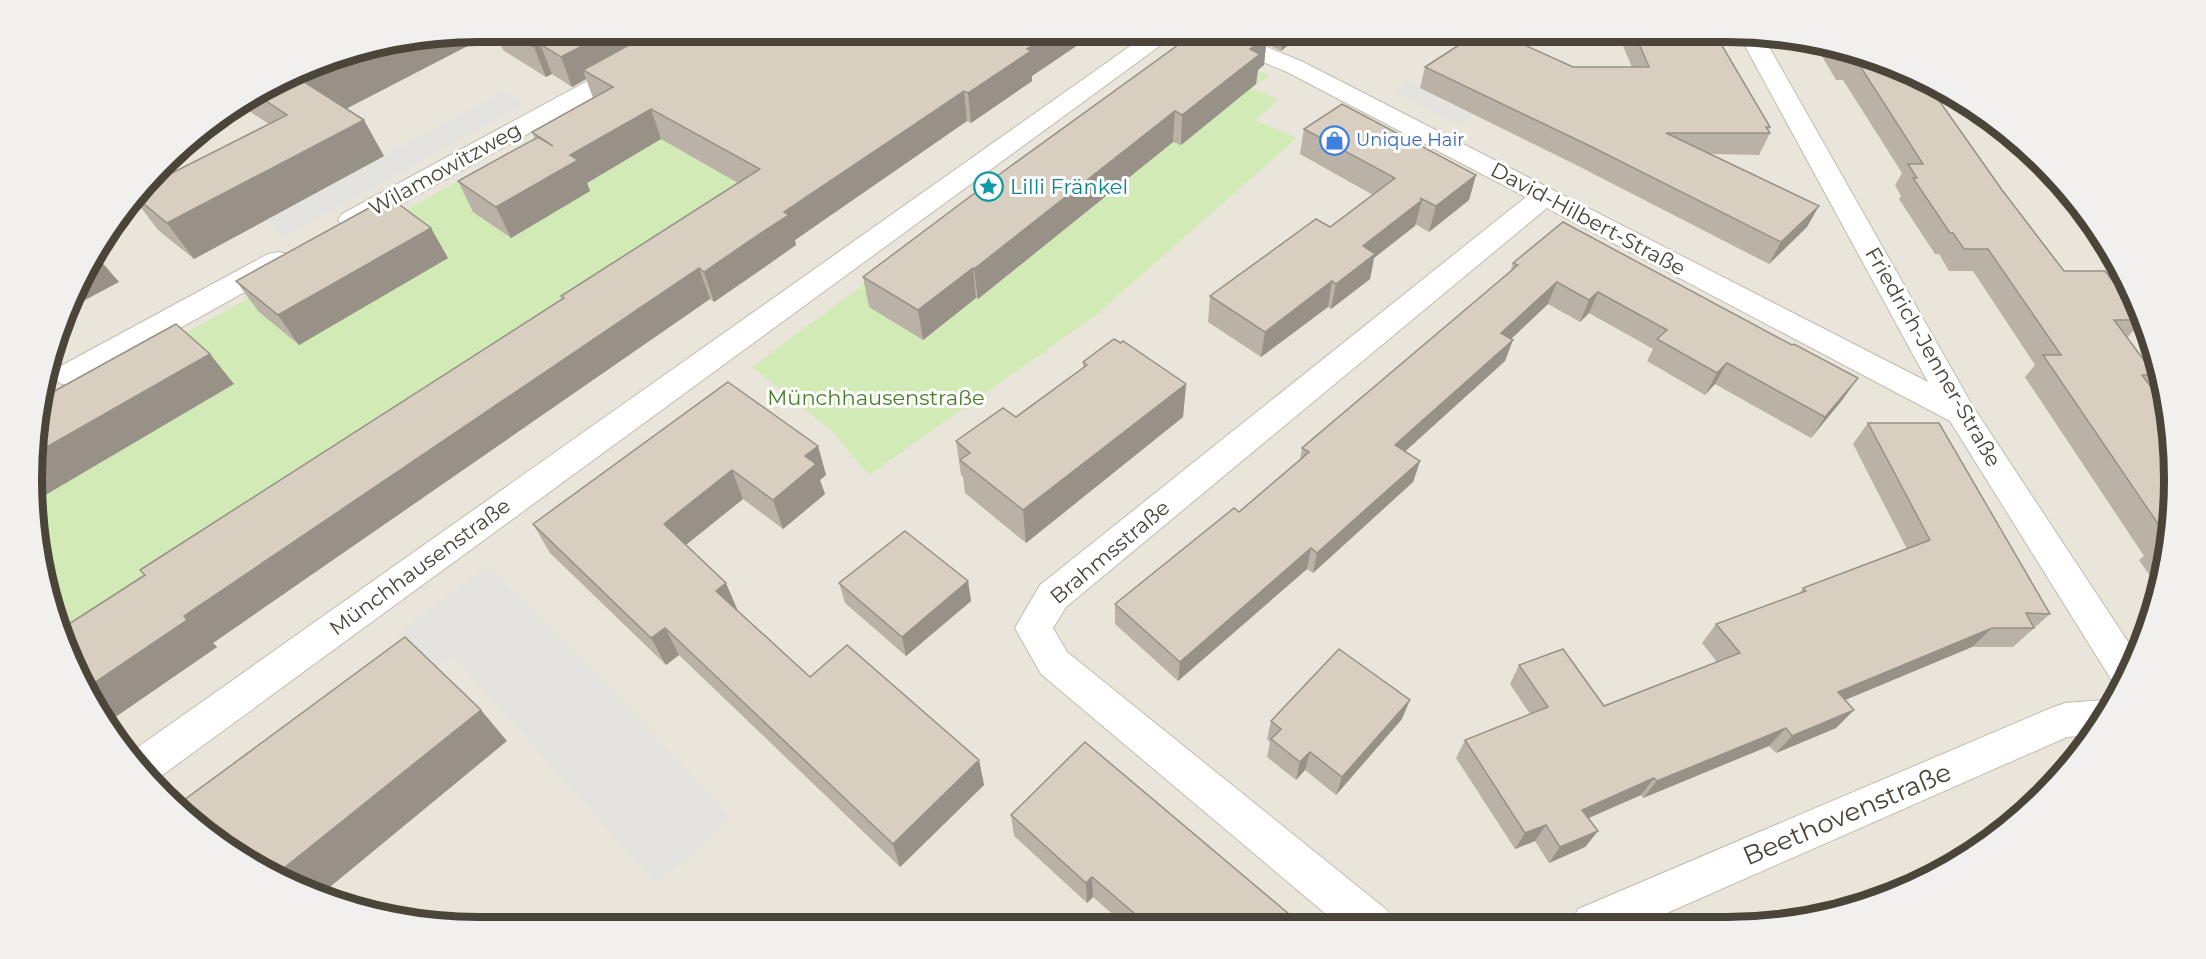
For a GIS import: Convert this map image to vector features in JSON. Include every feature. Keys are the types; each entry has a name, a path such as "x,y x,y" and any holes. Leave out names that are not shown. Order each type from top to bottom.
{"street":[{"name":"Wilamowitzweg","path":"330,232 676,42"},
{"name":"Münchhausenstraße","path":"147,763 1150,42"},
{"name":"David-Hilbert-Straße","path":"1235,42 1323,80 1961,413"},
{"name":"Friedrich-Jenner-Straße","path":"1755,43 1961,413 2123,665"},
{"name":"Brahmsstraße","path":"1362,917 1054,663 1033,628 1053,596 1545,196"},
{"path":"70,375 300,249"},
{"name":"Beethovenstraße","path":"1609,917 2065,720 2093,718"}],"shaded area":[{"path":"1726,42 1812,50 1867,65 1920,87 1945,101 1993,132 2015,151 2036,170 2074,213 2119,286 2131,312 2149,366 2156,394 2163,451 2164,480 2160,537 2156,565 2141,620 2119,673 2090,723 2055,768 2015,808 1970,843 1920,872 1867,894 1812,909 1726,917 480,917 394,909 339,894 286,872 213,827 170,789 132,746 116,723 75,647 50,565 42,480 46,422 50,394 65,339 87,286 132,213 170,170 213,132 236,116 312,75 394,50 451,43"},
{"path":"1408,82 1439,98 1437,100 1473,115 1459,125 1394,92"},
{"path":"503,92 524,104 285,236 264,221"},
{"path":"489,565 732,817 656,883 453,656 432,669 397,634"}],"green space":[{"path":"707,42 983,42 67,627 50,565 43,508 43,451 48,410"},
{"path":"1204,48 1269,75 1252,88 1278,100 1255,120 1297,138 1096,315 869,475 831,430 752,367 1183,49"}],"building":[{"path":"525,42 590,42 561,57 540,44 534,47"},
{"path":"635,42 1037,42 1027,49 1031,51 968,93 964,91 784,212 789,215 704,272 699,268 184,616 187,620 93,684 67,625 145,575 140,570 564,298 561,296 760,169 651,109 570,155 578,160 496,207 458,181 538,137 553,146 532,132 613,87 583,70"},
{"path":"1182,42 1259,42 1250,49 1260,54 1182,115 1175,111 974,269 918,310 863,277 1008,168"},
{"path":"1464,42 1518,42 1573,67 1649,67 1638,42 1720,42 1770,127 1766,127 1770,133 1666,133 1819,206 1781,242 1590,146 1425,67"},
{"path":"349,62 306,83 364,120 167,223 142,202 163,177 287,115 264,99 312,75"},
{"path":"1858,62 1894,75 1936,96 2002,190 2064,271 2105,271 2122,294 2134,320 2114,320 2149,367 2151,375 2142,375 2156,394 2163,451 2161,528 2043,355 2061,355 1988,249 1964,249 1953,233 1950,233 1913,178 1917,178 1908,164 1923,164"},
{"path":"1342,104 1476,175 1436,206 1420,198 1422,200 1363,246 1375,254 1336,284 1332,281 1265,332 1210,296 1316,219 1330,227 1395,178 1304,129"},
{"path":"389,197 431,228 278,315 236,281"},
{"path":"1563,222 1858,378 1825,417 1727,363 1717,373 1657,339 1667,330 1598,292 1589,300 1557,282 1501,333 1513,340 1395,445 1420,461 1317,553 1311,548 1180,662 1115,604 1234,508 1239,512 1309,452 1302,448 1518,265 1513,263"},
{"path":"176,324 210,354 43,449 50,393"},
{"path":"1114,339 1121,343 1123,341 1186,384 1023,510 960,460 970,453 956,441 1003,408 1016,417 1087,365 1083,362"},
{"path":"728,382 818,446 805,456 816,464 773,500 732,470 664,524 726,583 716,591 810,677 847,645 979,760 893,844 665,628 651,638 533,524"},
{"path":"1868,423 1939,423 2050,614 2026,613 2034,628 1992,628 1838,692 1854,710 1792,736 1786,728 1657,781 1654,778 1582,810 1598,831 1560,847 1546,825 1525,833 1465,740 1548,707 1519,665 1563,649 1604,706 1740,653 1716,624 1806,591 1803,588 1930,540"},
{"path":"905,531 968,581 902,637 839,583"},
{"path":"405,637 481,710 282,870 213,827 183,801"},
{"path":"1339,649 1410,700 1342,777 1310,752 1300,762 1271,739 1281,729 1271,721"},
{"path":"1085,742 1293,917 1139,917 1092,877 1086,883 1011,815"}],"place":[{"name":"Unique Hair","path":"1335,140"},
{"name":"Lilli Fränkel","path":"989,187"}]}
